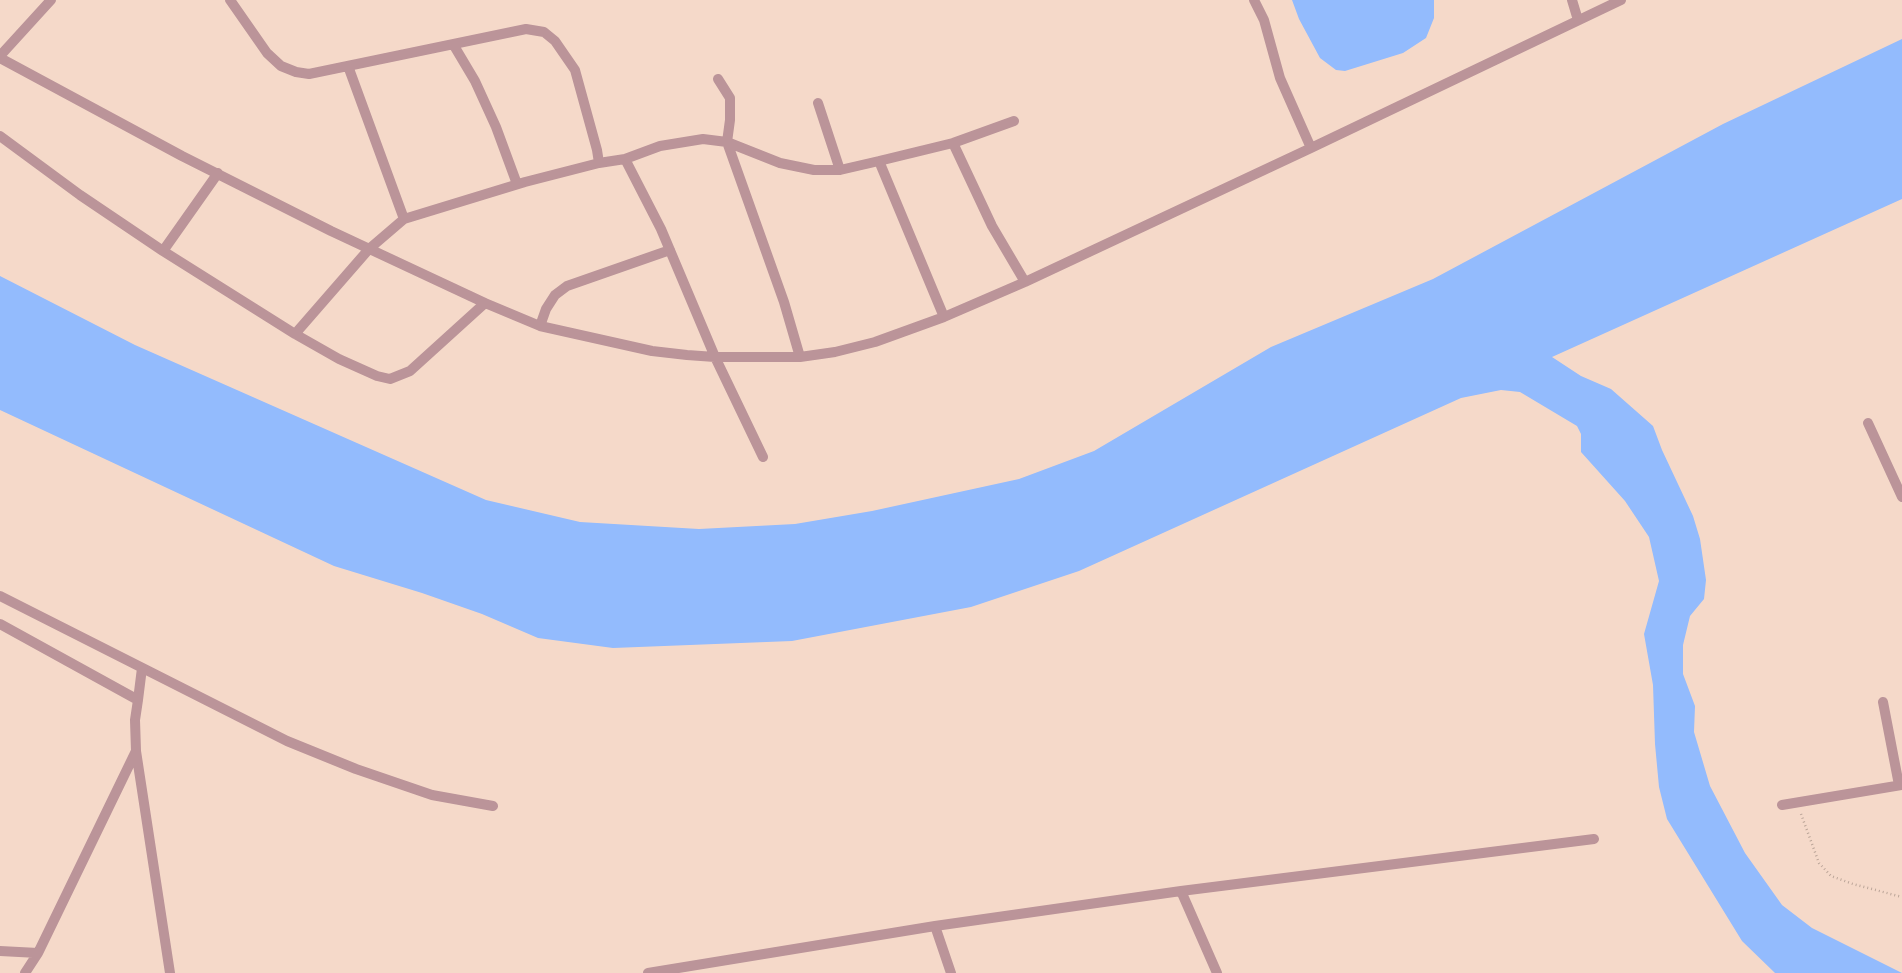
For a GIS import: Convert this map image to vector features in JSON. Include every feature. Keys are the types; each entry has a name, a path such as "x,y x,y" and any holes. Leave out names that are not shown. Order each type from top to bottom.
{"street":[{"path":"230,0 267,53 282,66 296,72 310,74 526,28 544,32 555,41 575,70 581,87 599,163"},
{"path":"1254,0 1264,20 1280,78 1311,148"},
{"path":"1572,0 1578,20"},
{"path":"48,1 0,57 182,156 369,249 485,304 540,326 652,351 715,357 800,357 835,352 875,342 944,317 1025,282 1493,62 1621,0"},
{"path":"453,44 475,81 496,127 517,184"},
{"path":"348,66 404,219"},
{"path":"718,79 730,98 730,120 727,142 784,302 800,357"},
{"path":"818,103 840,170"},
{"path":"295,334 369,249 404,219 517,184 599,163 625,159 660,146 703,138 727,142 780,163 814,170 840,170 953,143 1014,121"},
{"path":"0,136 62,182 163,250 295,334 339,359 377,376 390,379 410,371 485,304"},
{"path":"953,143 992,226 1025,282"},
{"path":"625,159 670,250 715,357 763,457"},
{"path":"879,161 944,317"},
{"path":"163,250 218,173"},
{"path":"540,326 546,309 555,295 567,286 670,250"},
{"path":"1868,423 1902,496"},
{"path":"0,596 287,741 349,766 432,795 492,806"},
{"path":"0,624 138,700"},
{"path":"142,668 135,720 136,750 170,973"},
{"path":"1782,805 1901,785 1883,702"},
{"path":"25,973 38,953 136,750"},
{"path":"648,973 935,926 1181,891 1594,839"},
{"path":"1181,891 1217,973"},
{"path":"935,926 951,973"},
{"path":"0,951 38,953"}],"path":[{"path":"1797,803 1819,863 1831,876 1853,884 1902,897"}],"water":[{"path":"1292,0 1434,0 1434,18 1426,38 1403,53 1345,71 1336,70 1320,58 1299,19"},
{"path":"1902,39 1902,199 1552,357 1581,376 1611,389 1653,426 1662,450 1693,516 1700,539 1706,580 1704,599 1690,616 1683,645 1683,674 1695,706 1694,732 1710,786 1745,853 1782,905 1812,928 1902,973 1775,973 1742,941 1667,819 1659,787 1655,744 1653,685 1644,634 1659,581 1649,537 1625,501 1581,452 1581,434 1577,426 1520,392 1501,390 1461,398 1079,571 971,607 792,641 613,648 538,638 482,614 422,593 334,566 0,410 0,276 135,345 486,500 580,522 699,529 795,524 872,511 1019,479 1094,451 1271,347 1433,279 1723,124"}]}
